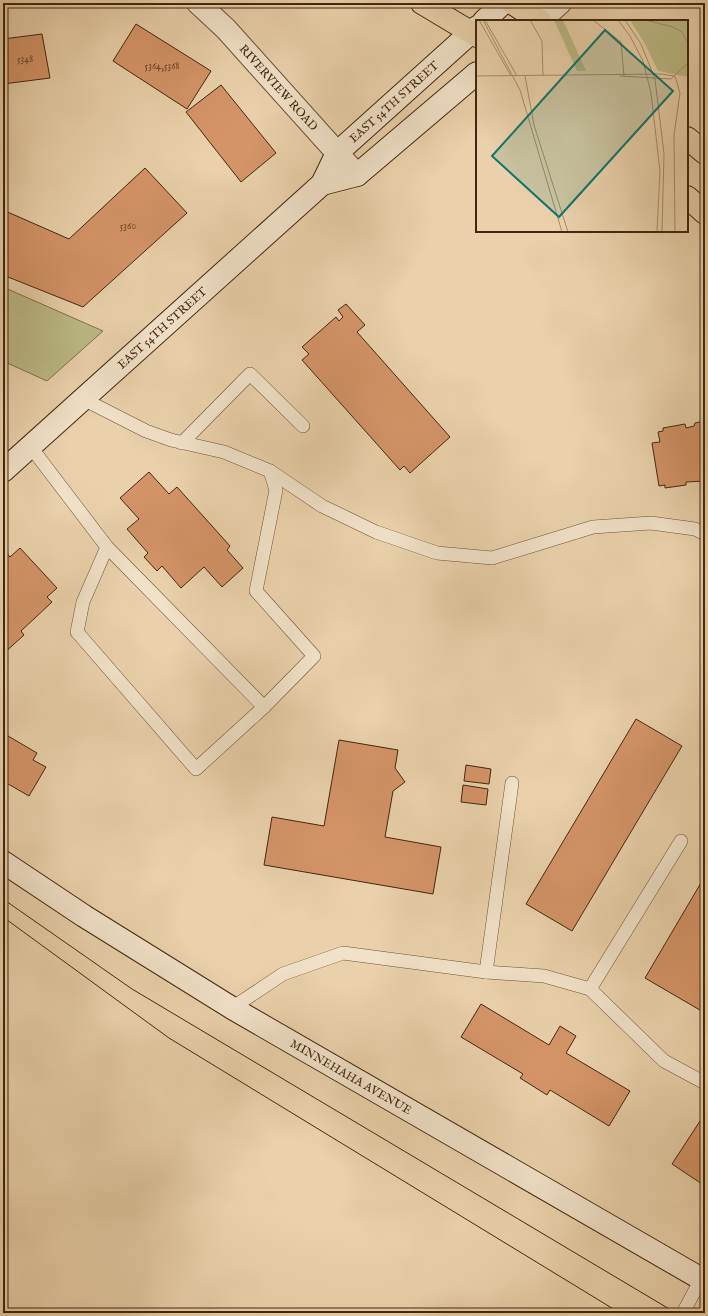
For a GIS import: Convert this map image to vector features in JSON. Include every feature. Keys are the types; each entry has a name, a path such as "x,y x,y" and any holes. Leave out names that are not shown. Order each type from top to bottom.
{"highway":[{"path":"422,3 476,29"},
{"path":"512,3 538,20"},
{"path":"688,139 705,153"},
{"path":"688,198 705,213"}],"street":[{"name":"RIVERVIEW ROAD","path":"198,3 226,29 357,175"},
{"name":"EAST 54TH STREET","path":"486,20 503,3"},
{"path":"541,20 560,3"},
{"name":"EAST 54TH STREET","path":"3,471 322,184 338,153 476,30"},
{"name":"EAST 54TH STREET","path":"322,184 357,175 476,74"},
{"name":"MINNEHAHA AVENUE","path":"3,862 84,916 232,1008 703,1280"}],"lane":[{"path":"182,443 250,374 303,426"},
{"path":"83,399 146,431 182,443 224,452 270,471 329,509 376,532 437,553 492,558 593,527 651,523 695,529 705,534"},
{"path":"30,446 107,547 264,707"},
{"path":"107,547 83,602 77,632 196,769 264,707 314,656 256,591 276,490 270,471"},
{"path":"486,972 512,783"},
{"path":"590,989 681,841"},
{"path":"232,1008 283,974 343,954 486,972 544,976 590,989 664,1061 705,1083"},
{"path":"683,1313 703,1280"}],"shaded area":[{"path":"3,287 103,331 47,381 3,361"}],"building":[{"path":"136,24 211,71 187,109 113,61"},
{"path":"42,34 50,78 3,84 3,39"},
{"path":"221,85 276,153 241,182 186,112"},
{"path":"145,168 187,213 83,307 3,275 3,210 69,239"},
{"path":"346,304 365,325 357,332 450,437 410,473 404,466 400,470 302,360 309,354 302,347 336,317 339,321 343,317 338,310"},
{"path":"705,421 705,481 686,482 686,485 665,488 665,485 659,486 652,443 660,442 658,432 663,431 663,428 685,424 686,428 694,426 695,423"},
{"path":"149,472 169,494 177,487 230,546 227,550 243,568 222,587 204,567 181,588 162,566 157,571 144,557 148,553 127,529 139,519 120,498"},
{"path":"20,548 57,588 47,597 52,602 21,631 24,635 3,654 3,552 5,551 10,557"},
{"path":"636,719 682,746 572,931 526,904"},
{"path":"3,733 37,753 33,760 46,767 29,796 3,781"},
{"path":"339,740 398,750 395,768 405,782 393,791 385,837 441,847 433,894 264,865 272,817 324,826"},
{"path":"466,765 491,769 489,784 464,781"},
{"path":"463,785 488,789 486,805 461,802"},
{"path":"705,876 705,1013 645,978"},
{"path":"481,1004 549,1045 560,1026 576,1036 566,1053 630,1091 609,1126 550,1090 547,1095 520,1078 523,1074 461,1037"},
{"path":"702,1118 705,1120 705,1129 701,1135 705,1137 705,1186 672,1164"}],"tram line":[{"path":"3,899 132,989 676,1313"},
{"path":"3,917 169,1038 620,1313"}]}
